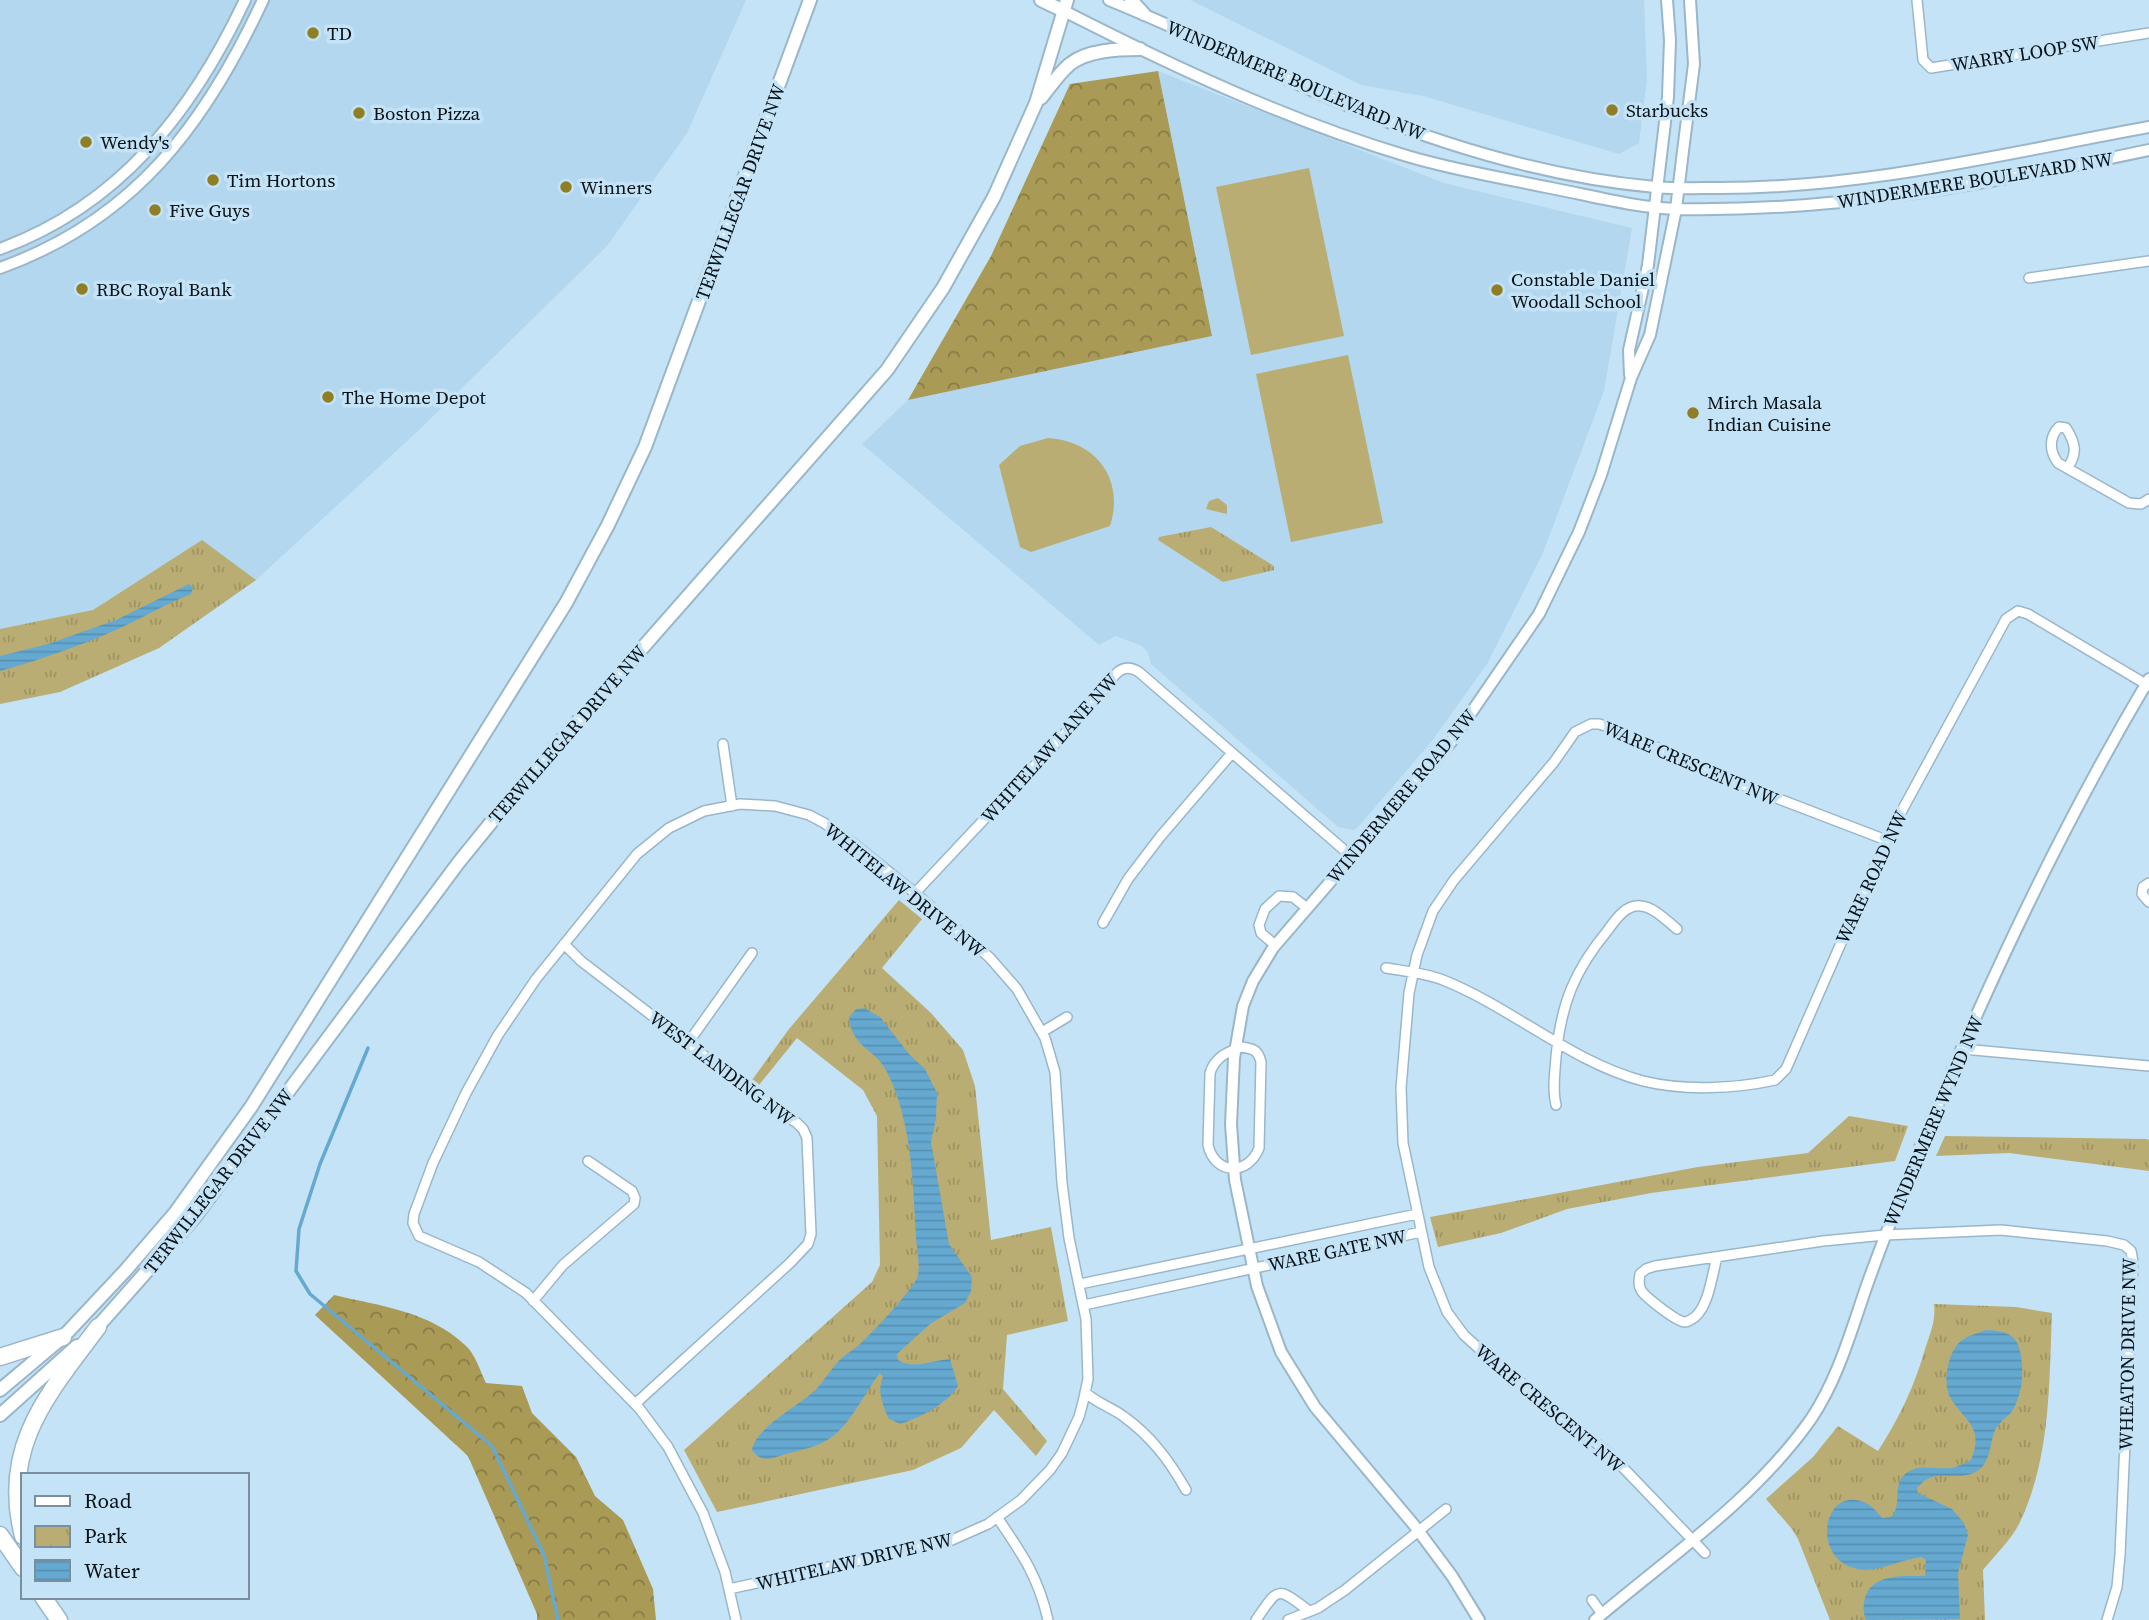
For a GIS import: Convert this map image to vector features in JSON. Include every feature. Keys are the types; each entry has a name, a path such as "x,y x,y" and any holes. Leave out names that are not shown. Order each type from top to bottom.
{"highway":[{"path":"21,1530 16,1516 13,1485 16,1459 25,1434 36,1409 98,1328"},
{"path":"0,1357 63,1337"},
{"path":"0,1535 21,1565"},
{"path":"44,1599 59,1620"},
{"path":"55,1599 67,1620"}],"main road":[{"name":"TERWILLEGAR DRIVE NW","path":"0,1390 63,1337 167,1223 216,1158 251,1107 566,603 608,525 645,447 810,0"},
{"name":"WINDERMERE BOULEVARD NW","path":"1041,0 1066,5"},
{"path":"1131,0 1144,14"},
{"name":"TERWILLEGAR DRIVE NW","path":"0,1415 98,1328 194,1218 435,894 520,787 887,370 943,288 994,197 1035,103 1066,5"},
{"path":"1035,103 1070,64 1116,49 1140,49"}],"street":[{"path":"0,249 58,223 116,183 149,151 204,77 228,37 245,0"},
{"path":"0,268 36,255 78,232 116,205 152,172 185,135 214,94 241,48 263,0"},
{"name":"WINDERMERE BOULEVARD NW","path":"1109,0 1272,74 1380,119 1450,144 1576,174 1657,187 1743,188 1862,180 2149,127"},
{"name":"WINDERMERE ROAD NW","path":"1631,378 1629,350 1648,265 1668,97 1670,40 1667,0"},
{"name":"WINDERMERE ROAD NW","path":"1479,1620 1452,1576 1419,1531 1315,1407 1291,1370 1267,1317 1249,1250 1234,1168 1231,1124 1235,1049 1243,1006 1253,981 1275,945 1451,742 1539,614 1579,532 1601,475 1631,378 1650,335 1676,209 1694,64 1690,0"},
{"name":"WARRY LOOP SW","path":"1916,0 1923,60 1931,68 2149,33"},
{"name":"WINDERMERE BOULEVARD NW","path":"1066,5 1140,49 1301,120 1408,156 1488,175 1676,209 1797,207 1891,198 2014,178 2149,150"},
{"path":"2029,278 2149,261"},
{"path":"2068,467 2129,503 2141,504 2149,499"},
{"name":"WARE ROAD NW","path":"1413,972 1449,983 1606,1068 1642,1081 1712,1087 1775,1080 1786,1069 1886,840 2006,619 2018,611 2028,614 2148,683"},
{"name":"WHITELAW LANE NW","path":"915,894 1099,697 1118,670 1125,667 1139,672 1351,856"},
{"name":"WINDERMERE WYND NW","path":"1592,1600 1599,1617 1754,1486 1794,1442 1813,1416 1835,1375 1885,1235 1989,988 2049,862 2148,683"},
{"name":"WARE CRESCENT NW","path":"1692,1539 1610,1454 1485,1354 1464,1335 1447,1312 1435,1284 1420,1232 1405,1162 1401,1125 1401,1088 1413,972 1424,932 1443,895 1554,762 1574,732 1591,724 1599,723 1615,729 1737,783 1886,840"},
{"path":"723,744 732,806"},
{"path":"1103,923 1128,878 1232,753"},
{"name":"WHITELAW DRIVE NW","path":"533,1301 526,1293 479,1262 419,1236 413,1223 414,1214 433,1163 466,1093 498,1035 536,979 637,854 669,828 704,811 732,806 775,806 809,816 853,843 915,894 990,958 1017,989 1042,1032 1055,1072 1062,1183 1088,1341 1088,1379 1085,1392 1079,1417 1062,1453 1050,1470 1021,1500 988,1524 952,1540 729,1590"},
{"path":"2149,883 2143,887 2142,894 2149,902"},
{"path":"1275,945 1261,933 1259,925 1265,909 1279,896 1293,897 1307,908"},
{"path":"1556,1105 1554,1085 1563,1009 1574,979 1597,943 1620,915 1634,906 1644,905 1677,929"},
{"name":"WEST LANDING NW","path":"564,944 581,961 803,1129 807,1138 811,1234 808,1244 635,1404"},
{"path":"688,1043 752,953"},
{"path":"1385,968 1413,972"},
{"path":"1042,1032 1067,1017"},
{"path":"1235,1049 1254,1049 1261,1062 1259,1148 1256,1157 1250,1162 1234,1168 1215,1163 1210,1156 1207,1115 1213,1063 1235,1049"},
{"path":"1963,1049 2149,1066"},
{"path":"588,1161 632,1191 634,1204 563,1265 533,1301 635,1404 668,1447 717,1546 736,1620"},
{"name":"WARE GATE NW","path":"1080,1284 1417,1214"},
{"name":"WHEATON DRIVE NW","path":"1885,1235 2001,1230 2107,1241 2124,1245 2131,1251 2133,1262 2120,1564 2117,1587 2107,1620"},
{"name":"WARE GATE NW","path":"1084,1305 1420,1232"},
{"path":"1717,1257 1702,1309 1691,1320 1685,1322 1676,1319 1644,1295 1640,1288 1640,1275 1646,1269 1717,1257 1823,1241 1885,1235"},
{"path":"1085,1392 1146,1434 1168,1458 1186,1490"},
{"path":"1288,1620 1345,1590 1446,1509"},
{"path":"997,1517 1030,1564 1042,1593 1048,1620"},
{"path":"1692,1539 1705,1553"},
{"path":"1256,1620 1274,1594 1281,1592 1309,1611"}],"shaded area":[{"path":"0,0 746,0 687,133 607,246 418,431 256,580 159,648 60,692 0,704"},
{"path":"1190,0 1644,0 1647,79 1639,143 1619,154 1423,96 1361,85"},
{"path":"1158,71 1444,183 1632,228 1604,391 1542,555 1487,664 1432,741 1354,830 1338,827 1151,664 1148,653 1142,646 1116,636 1099,645 862,444 908,400 1212,336"}],"green space":[{"path":"1158,71 1212,336 908,400 991,256 1070,84"},
{"path":"1309,168 1344,336 1251,355 1216,187"},
{"path":"1348,355 1383,523 1291,542 1256,374"},
{"path":"1048,438 1080,446 1093,455 1110,478 1114,509 1110,526 1031,552 1020,547 999,465 1020,446"},
{"path":"1218,498 1227,505 1227,514 1206,509 1209,501"},
{"path":"1211,527 1274,566 1274,570 1223,582 1158,540 1159,537"},
{"path":"202,540 256,580 159,648 60,692 0,704 0,629 93,610"},
{"path":"899,900 922,919 882,968 931,1013 963,1050 975,1086 991,1240 1051,1227 1068,1321 1007,1335 1003,1389 1047,1441 1036,1456 994,1410 961,1448 913,1470 717,1512 684,1450 872,1282 880,1265 877,1116 863,1090 797,1038 759,1085 752,1080 789,1029"},
{"path":"1849,1116 1908,1126 1895,1161 1651,1193 1567,1209 1501,1233 1438,1247 1430,1217 1698,1167 1808,1153"},
{"path":"1945,1136 2146,1139 2149,1140 2149,1171 2009,1153 1936,1156"},
{"path":"334,1295 403,1311 436,1324 469,1348 486,1383 522,1386 532,1413 576,1457 595,1496 623,1520 653,1589 656,1620 537,1620 537,1614 468,1456 315,1315"},
{"path":"1934,1304 2016,1307 2052,1313 2049,1394 2043,1447 2029,1499 2016,1530 1983,1570 1985,1620 1830,1620 1798,1539 1766,1499 1813,1457 1838,1426 1878,1451 1900,1413 1917,1374 1933,1325"}],"water":[{"path":"189,584 193,588 191,594 127,625 60,652 0,671 0,656 48,644 116,620"},
{"path":"864,1008 880,1017 909,1054 925,1069 937,1093 931,1142 949,1244 972,1277 971,1291 965,1303 930,1324 897,1354 898,1360 917,1364 950,1359 958,1386 932,1410 900,1424 888,1418 881,1397 883,1376 880,1373 847,1421 832,1437 809,1448 763,1458 752,1450 760,1434 816,1389 839,1361 860,1344 892,1310 918,1275 910,1153 902,1111 887,1072 877,1058 859,1042 851,1027 849,1017 856,1009"},
{"path":"1986,1330 2003,1332 2017,1343 2022,1371 2016,1403 1996,1428 1988,1457 1982,1467 1971,1474 1929,1478 1917,1488 1918,1493 1952,1509 1964,1523 1968,1535 1958,1573 1960,1619 1866,1620 1865,1598 1874,1584 1890,1578 1925,1576 1926,1560 1922,1557 1865,1570 1843,1563 1833,1552 1828,1539 1828,1525 1832,1513 1840,1504 1851,1500 1868,1504 1882,1518 1891,1517 1896,1508 1898,1486 1908,1472 1920,1468 1951,1468 1971,1460 1975,1448 1974,1431 1950,1397 1947,1376 1956,1346 1966,1338"}],"waterway":[{"path":"368,1048 320,1164 299,1229 296,1271 310,1294 492,1446 544,1555 558,1620"}],"place":[{"name":"TD","path":"313,33"},
{"name":"Starbucks","path":"1612,110"},
{"name":"Boston Pizza","path":"359,113"},
{"name":"Wendy's","path":"86,142"},
{"name":"Tim Hortons","path":"213,180"},
{"name":"Winners","path":"566,187"},
{"name":"Five Guys","path":"155,210"},
{"name":"RBC Royal Bank","path":"82,289"},
{"name":"Constable Daniel Woodall School","path":"1497,290"},
{"name":"The Home Depot","path":"328,397"},
{"name":"Mirch Masala Indian Cuisine","path":"1693,413"}]}
